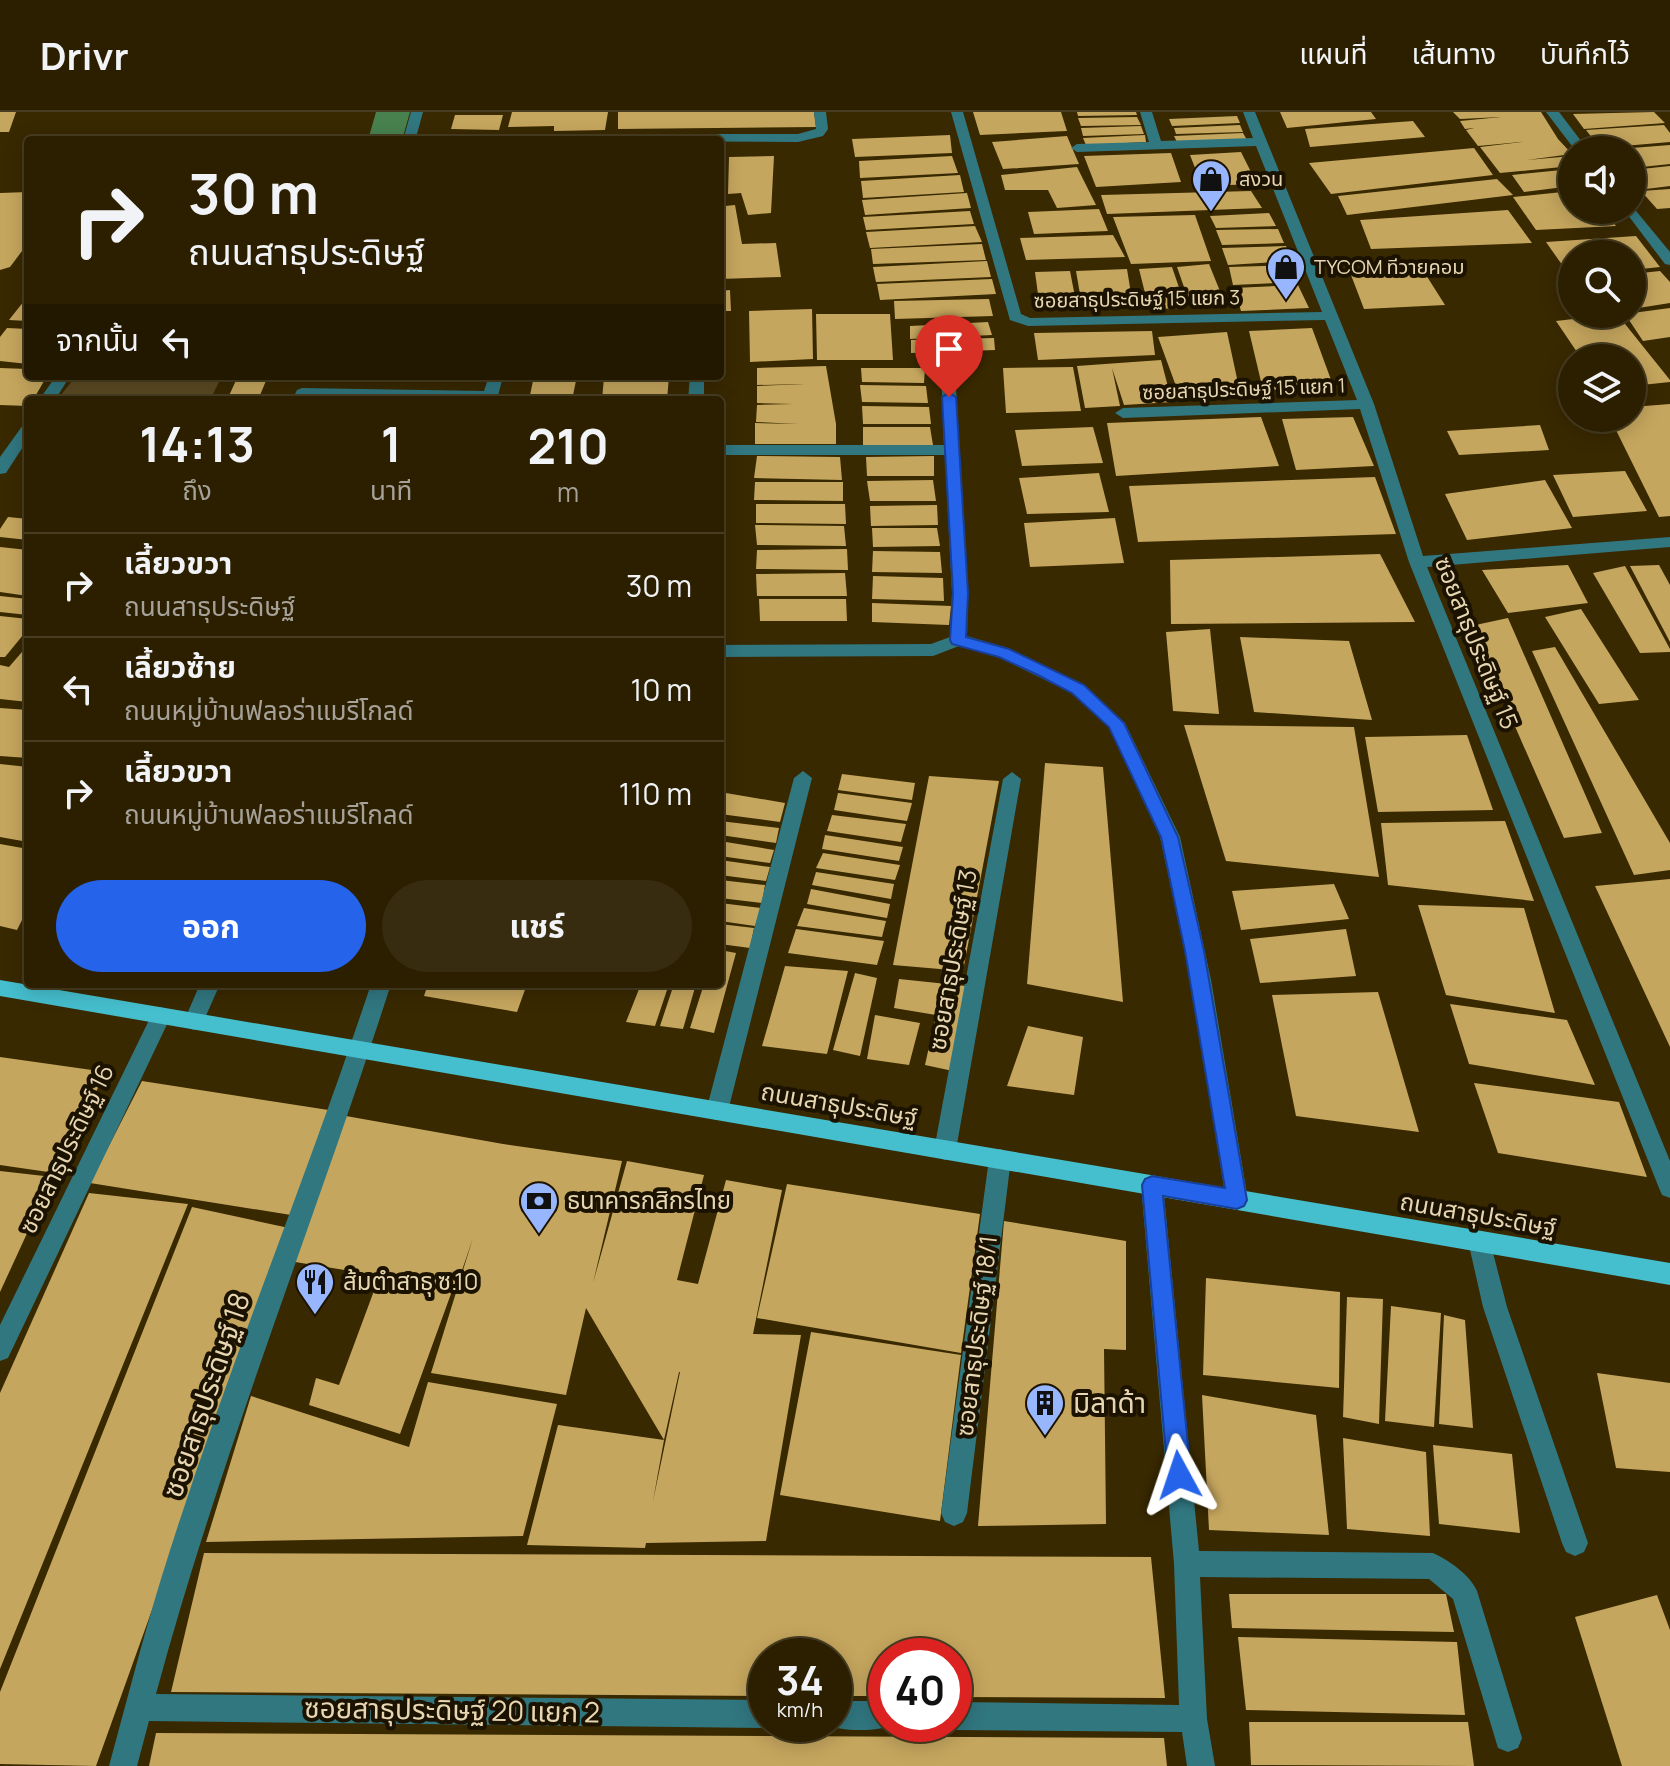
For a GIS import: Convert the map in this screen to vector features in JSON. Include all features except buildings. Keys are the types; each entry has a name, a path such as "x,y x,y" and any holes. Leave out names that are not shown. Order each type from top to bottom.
{"main road":[{"name":"ถนนสาธุประดิษฐ์","path":"0,988 1670,1274"}],"street":[{"path":"410,136 417,112"},
{"path":"724,138 798,138 819,133 822,129 820,112"},
{"name":"ซอยสาธุประดิษฐ์ 15 แยก 3","path":"957,112 1015,317 1028,322 1330,316"},
{"path":"1146,112 1156,145"},
{"name":"ซอยสาธุประดิษฐ์ 15","path":"1249,112 1366,404 1417,562 1670,1188"},
{"path":"1552,112 1571,136"},
{"path":"1077,148 1262,142"},
{"path":"1642,224 1670,261"},
{"path":"948,371 960,593 958,640"},
{"path":"301,396 302,393 415,396"},
{"name":"ซอยสาธุประดิษฐ์ 15 แยก 1","path":"1123,413 1366,404"},
{"path":"0,469 24,434"},
{"path":"724,450 952,450"},
{"path":"1417,562 1670,542"},
{"path":"724,651 933,650 958,640 1004,653 1078,689 1116,723 1170,837 1201,980 1237,1200"},
{"path":"717,1111 803,778"},
{"name":"ซอยสาธุประดิษฐ์ 13","path":"945,1150 1012,779"},
{"path":"194,1021 208,988"},
{"name":"ซอยสาธุประดิษฐ์ 18","path":"123,1766 189,1535 361,1050 380,988"},
{"name":"ซอยสาธุประดิษฐ์ 16","path":"0,1350 71,1196 161,1016"},
{"name":"ซอยสาธุประดิษฐ์ 18/1","path":"954,1513 1000,1159"},
{"path":"1152,1185 1187,1564 1193,1719 1201,1766"},
{"path":"1479,1241 1495,1307 1575,1543"},
{"path":"1187,1564 1433,1566 1464,1591 1508,1738"},
{"name":"ซอยสาธุประดิษฐ์ 20 แยก 2","path":"138,1707 748,1714"},
{"path":"972,1716 1193,1719"}],"shaded area":[{"path":"73,380 220,380 212,396 60,396"}],"waterway":[{"path":"386,136 393,112"}],"place":[{"name":"สงวน","path":"1211,213"},
{"name":"TYCOM ทีวายคอม","path":"1286,301"},
{"name":"ธนาคารกสิกรไทย","path":"539,1235"},
{"name":"ส้มตำสาธุ ซ.10","path":"315,1316"},
{"name":"มิลาด้า","path":"1045,1437"}],"route":[{"path":"949,397 960,593 958,640 1004,653 1044,671 1078,689 1116,723 1170,837 1195,951 1237,1200 1152,1185 1179,1475"}]}
